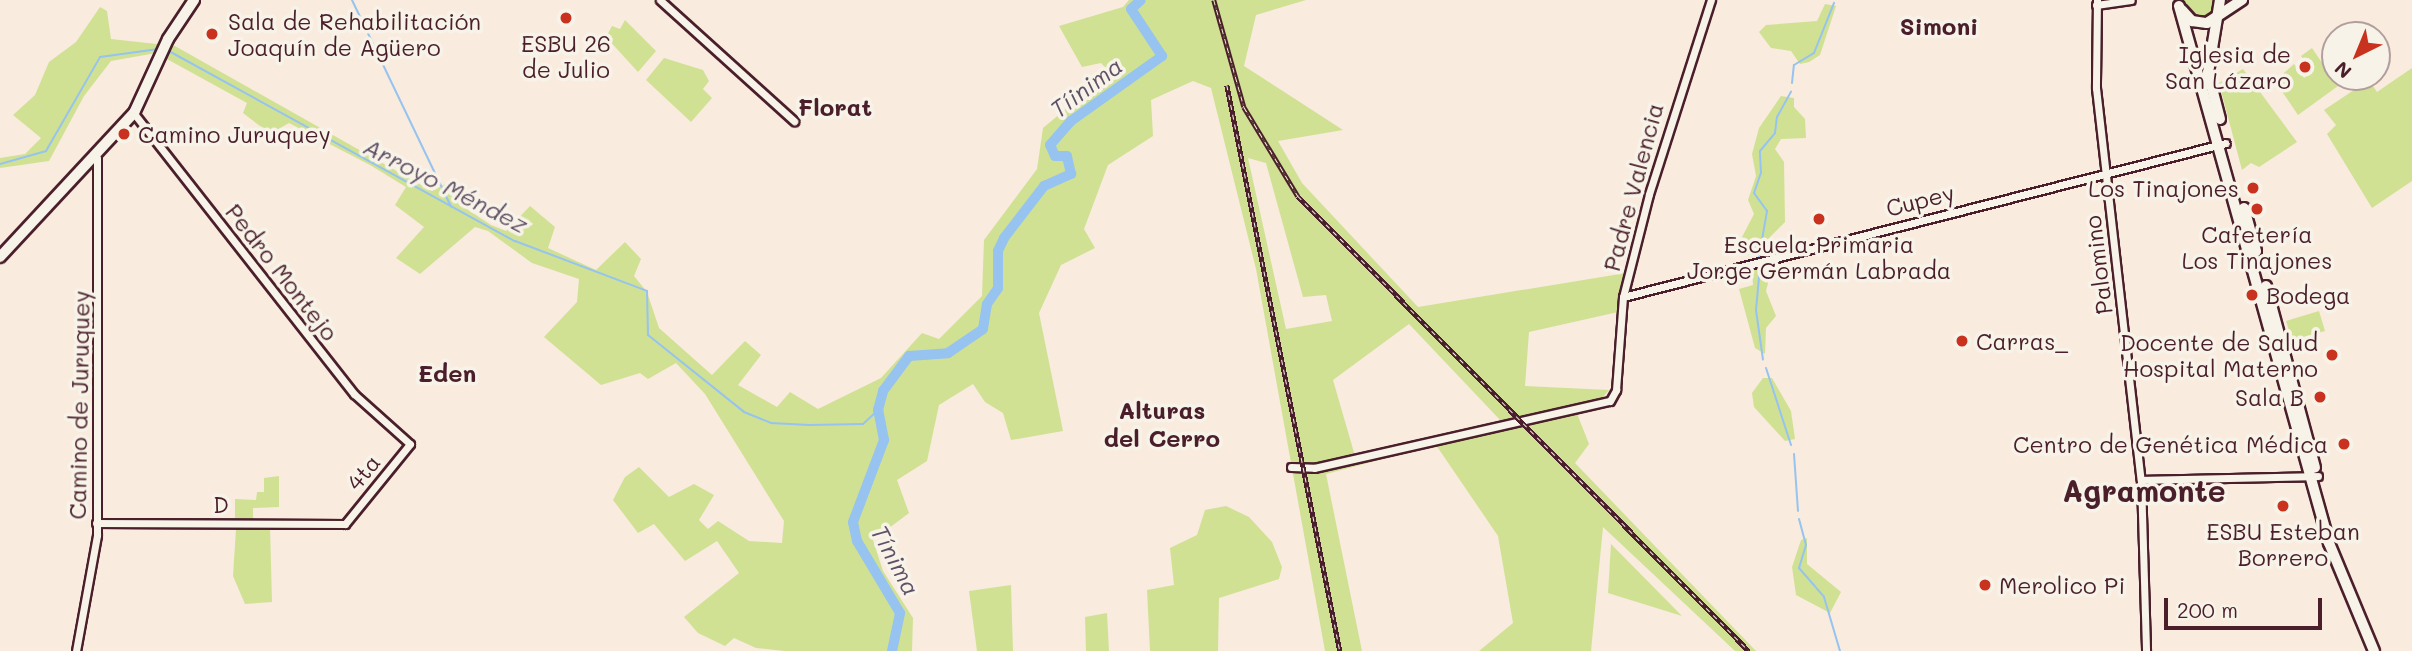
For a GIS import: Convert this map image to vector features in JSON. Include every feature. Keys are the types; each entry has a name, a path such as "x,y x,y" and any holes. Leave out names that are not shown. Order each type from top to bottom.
{"main road":[{"path":"0,257 97,158 134,113 168,39 194,0"},
{"path":"2223,144 2208,73 2222,0 2241,1"},
{"path":"2200,24 2219,16 2241,1"},
{"path":"2178,3 2200,24 2216,29"},
{"path":"2178,3 2223,144 2343,575 2374,651"}],"street":[{"path":"660,0 794,121"},
{"name":"Padre Valencia","path":"1291,467 1314,468 1610,401 1616,390 1623,297 1656,171 1711,0"},
{"path":"2096,2 2131,0"},
{"name":"Palomino","path":"2096,2 2096,88 2141,480 2146,651"},
{"name":"Pedro Montejo","path":"134,113 355,394 410,444"},
{"name":"Cupey","path":"1623,297 2223,144"},
{"name":"Camino de Juruquey","path":"76,651 96,523 101,353 97,158"},
{"path":"1628,280 1638,293"},
{"name":"4ta","path":"345,524 410,444"},
{"path":"2141,480 2315,477"},
{"name":"D","path":"96,523 345,524"}],"green space":[{"path":"1129,0 1306,0 1256,15 1244,66 1343,130 1278,141 1302,183 1418,307 1626,273 1618,312 1529,332 1525,386 1609,390 1602,398 1574,406 1589,444 1575,463 1756,651 1735,651 1603,527 1591,651 1479,651 1513,623 1498,536 1436,445 1326,474 1362,651 1325,651 1256,269 1211,88 1193,81 1151,100 1153,136 1108,165 1084,229 1095,248 1061,265 1039,313 1063,431 1011,440 1003,413 985,402 973,384 939,405 927,461 897,480 909,513 873,540 883,571 913,618 912,651 785,651 756,648 734,638 725,646 698,633 684,617 739,573 717,541 685,561 654,524 638,533 613,500 625,477 639,467 669,497 694,484 714,495 699,520 708,529 718,521 749,541 782,543 784,521 705,394 676,363 648,379 640,373 601,385 544,337 577,302 579,279 532,263 488,231 475,227 420,274 396,258 424,227 395,205 406,187 370,165 289,123 273,132 260,126 243,113 247,103 156,53 111,61 84,96 49,161 0,168 0,158 25,154 41,138 13,115 35,95 49,62 76,42 100,7 107,11 111,39 175,46 432,191 449,182 459,204 491,225 506,231 530,206 555,227 548,248 596,270 625,242 641,259 634,276 647,292 659,328 712,375 745,341 761,355 738,385 777,407 790,392 818,409 881,378 922,333 939,339 982,296 984,240 1037,169 1043,128 1110,72 1101,63 1082,67 1059,26 1123,7","holes":["1248,158 1266,163 1303,297 1326,295 1332,321 1286,329","1409,324 1502,422 1355,456 1333,380"]},
{"path":"2181,0 2216,0 2215,12 2201,20 2188,14"},
{"path":"1825,4 1836,6 1820,55 1809,62 1800,64 1791,51 1771,48 1759,32 1766,25 1817,21"},
{"path":"625,20 656,51 638,72 606,37 612,26 620,29"},
{"path":"2312,48 2321,61 2321,91 2331,91 2298,115 2275,81 2294,64 2304,78 2312,72 2301,56"},
{"path":"664,58 703,70 709,81 703,89 712,98 691,122 646,80"},
{"path":"2412,68 2412,181 2372,208 2327,134 2336,125 2324,110 2352,91 2391,91 2391,82"},
{"path":"2243,69 2297,142 2259,167 2251,163 2242,170 2219,83"},
{"path":"1781,96 1794,98 1794,107 1805,119 1806,138 1781,139 1775,149 1784,162 1785,222 1770,237 1770,250 1747,255 1741,239 1754,214 1748,200 1756,176 1752,154 1759,128"},
{"path":"1773,264 1766,291 1776,316 1766,328 1765,354 1755,348 1739,289 1753,285 1752,270"},
{"path":"2319,311 2325,331 2292,340 2286,321"},
{"path":"1763,378 1772,378 1791,411 1795,439 1785,441 1754,407 1752,393"},
{"path":"279,476 279,507 253,508 253,519 235,518 235,499 256,500 257,492 264,492 264,478"},
{"path":"1226,506 1249,517 1272,542 1282,567 1279,579 1219,598 1218,651 1150,651 1147,590 1174,585 1170,548 1197,535 1205,510"},
{"path":"270,527 272,602 245,604 233,576 236,529"},
{"path":"1807,538 1807,564 1841,592 1830,613 1796,595 1792,567 1801,540"},
{"path":"1611,544 1682,616 1608,593"},
{"path":"1011,585 1013,651 977,651 969,591"},
{"path":"1107,613 1109,651 1086,651 1085,617"}],"waterway":[{"path":"352,0 451,207"},
{"name":"Tíinima","path":"892,651 900,613 857,541 853,522 884,440 878,410 883,391 909,356 948,353 983,329 987,304 998,288 998,251 1004,238 1044,186 1071,174 1067,156 1055,156 1050,145 1071,121 1162,56 1131,9 1141,0"},
{"name":"Cupey","path":"1792,83 1794,65 1814,53 1834,3"},
{"name":"Arroyo Méndez","path":"0,164 46,151 100,57 158,49"},
{"name":"Arroyo Méndez","path":"167,50 515,241 647,291 648,335 744,412 771,423 809,425 863,424 878,410"},
{"path":"2100,90 2103,119"},
{"name":"Cupey","path":"1759,257 1767,211 1754,193 1761,173 1760,151 1775,133 1777,117 1791,92"},
{"name":"Cupey","path":"1760,266 1756,310 1763,360"},
{"name":"Cupey","path":"1766,368 1791,445"},
{"name":"Cupey","path":"1794,454 1798,511"},
{"name":"Cupey","path":"1799,519 1806,545 1799,568 1824,597 1840,651"}],"railway":[{"path":"1214,0 1244,107 1298,196 1749,651"},
{"path":"1227,85 1340,651"}],"place":[{"name":"ESBU 26 de Julio","path":"566,18"},
{"name":"Sala de Rehabilitación Joaquín de Agüero","path":"212,34"},
{"name":"Iglesia de San Lázaro","path":"2305,67"},
{"name":"Camino Juruquey","path":"124,134"},
{"name":"Los Tinajones","path":"2253,188"},
{"name":"Cafetería Los Tinajones","path":"2257,209"},
{"name":"Escuela Primaria Jorge Germán Labrada","path":"1819,219"},
{"name":"Bodega","path":"2252,295"},
{"name":"Carras_","path":"1962,341"},
{"name":"Docente de Salud Hospital Materno","path":"2332,355"},
{"name":"Sala B","path":"2320,397"},
{"name":"Centro de Genética Médica","path":"2344,444"},
{"name":"ESBU Esteban Borrero","path":"2283,506"},
{"name":"Merolico Pi","path":"1985,585"}],"district":[{"name":"Simoni","path":"1939,26"},
{"name":"Florat","path":"835,107"},
{"name":"Eden","path":"447,373"},
{"name":"Alturas del Cerro","path":"1162,424"},
{"name":"Agramonte","path":"2144,490"}],"water label":[{"name":"Tínima","path":"896,560"}]}
